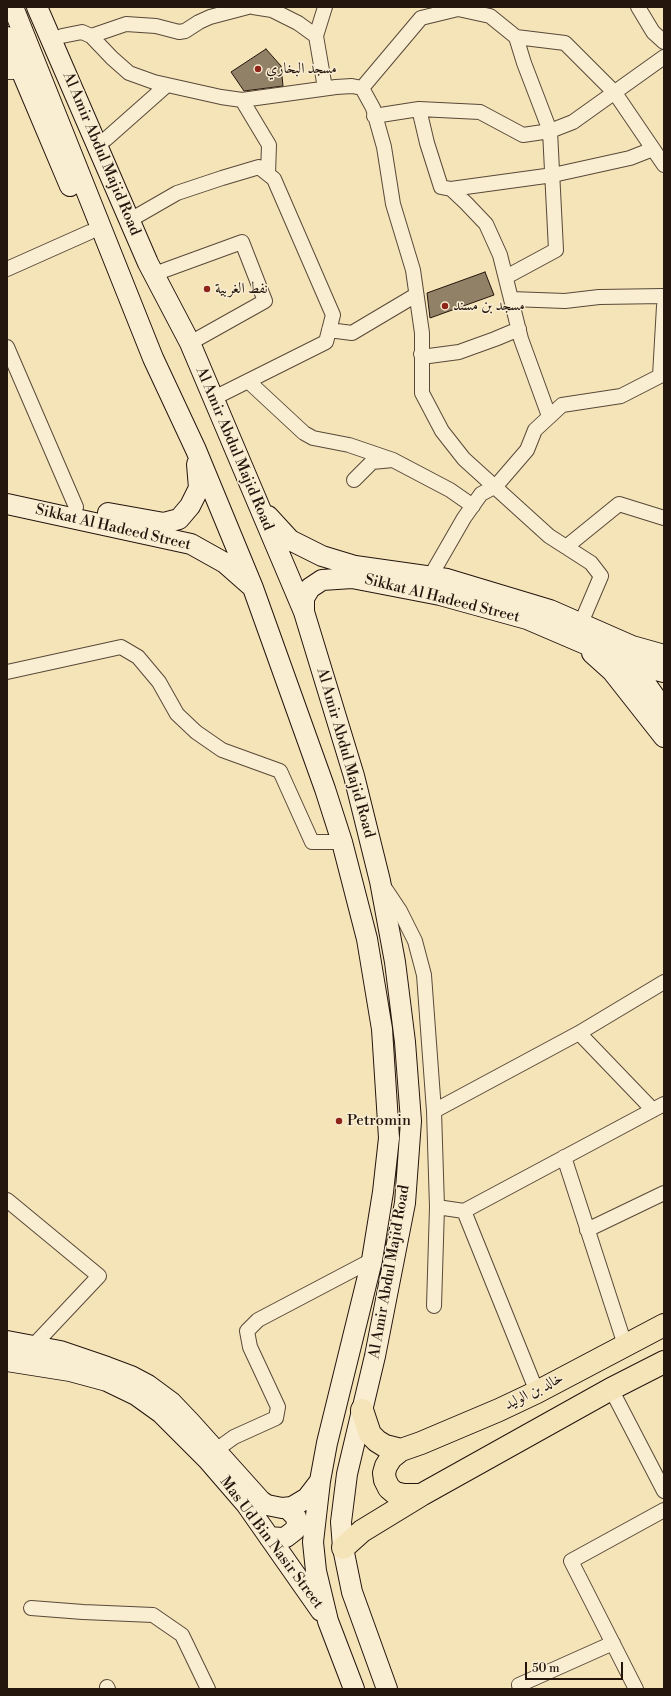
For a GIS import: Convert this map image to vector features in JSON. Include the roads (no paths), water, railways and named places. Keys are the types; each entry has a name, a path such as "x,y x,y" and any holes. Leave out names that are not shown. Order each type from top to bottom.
{"main road":[{"name":"Al Amir Abdul Majid Road","path":"13,7 153,358 196,450 253,588 325,789 342,842 368,939 382,1029 389,1138 383,1192 372,1260 327,1443 320,1481 313,1542 316,1571 328,1621"},
{"name":"Al Amir Abdul Majid Road","path":"37,7 101,142 134,219 148,263 190,343 212,399 304,612 354,776 380,881 395,962 405,1042 410,1122 405,1203 375,1356 347,1474 341,1522 343,1548 352,1592 387,1689"},
{"path":"49,7 62,36 101,142"},
{"path":"7,37 15,72 90,232 153,358"},
{"path":"134,219 157,273 190,343"},
{"name":"Sikkat Al Hadeed Street","path":"7,491 76,507 164,523 180,519 190,506 199,488 196,450"},
{"name":"Sikkat Al Hadeed Street","path":"253,495 272,521 290,540 322,556 355,566 447,579 550,610 581,623 632,655 664,672"},
{"name":"Sikkat Al Hadeed Street","path":"7,504 191,544 225,563 253,588"},
{"name":"Sikkat Al Hadeed Street","path":"304,612 304,598 310,588 322,580 352,578 440,595 527,619 584,644 632,655 664,655"},
{"path":"584,644 612,671 664,737"},
{"path":"632,655 664,710"},
{"name":"خالد بن الوليد","path":"421,1495 403,1495 395,1493 385,1480 386,1466 391,1458 401,1450 492,1413 537,1392 664,1325"},
{"name":"Mas Ud Bin Nasir Street","path":"7,1341 74,1355 131,1376 148,1385 171,1402 261,1501 274,1507 287,1508"},
{"name":"Mas Ud Bin Nasir Street","path":"7,1361 70,1371 107,1381 136,1395 160,1413 208,1460 246,1504 328,1621"},
{"path":"343,1548 362,1531 421,1495 610,1389 664,1362"},
{"path":"362,1410 370,1434 385,1446 401,1450"},
{"path":"287,1508 292,1507 303,1500 320,1481"},
{"path":"269,1536 282,1538 286,1537 295,1530 297,1524 296,1517 287,1508"},
{"path":"328,1621 354,1689"}],"street":[{"path":"90,36 126,24 156,26 179,32 185,31 198,22 210,17 248,7"},
{"path":"253,7 272,10 298,23 316,36"},
{"path":"325,7 316,36 325,88"},
{"path":"638,7 653,32 664,42"},
{"path":"362,88 421,18 457,8 494,12 516,37 524,63 550,131 556,250 506,277"},
{"path":"62,36 82,32 90,36 112,58 129,72 154,82 242,100 325,88 352,86 362,88 373,108 374,116 384,147 393,204 413,270 422,333 422,393 442,431 464,459 496,486 549,536 591,563 601,576 581,623"},
{"path":"516,37 565,43 615,93 664,165"},
{"path":"374,116 419,109 480,112 524,135 550,131 573,122 664,57"},
{"path":"101,142 167,85"},
{"path":"242,100 269,145 268,174"},
{"path":"419,109 427,143 441,187 451,189 553,175 630,158 653,149"},
{"path":"134,219 177,193 259,167 274,179 333,315 326,342 212,399"},
{"path":"451,189 486,224 500,255 519,329 549,416"},
{"path":"7,269 90,232"},
{"path":"157,273 242,242 265,301 190,343"},
{"path":"329,330 352,333 416,295"},
{"path":"511,299 565,301 599,297 664,296"},
{"path":"430,577 481,494 496,486 527,450 535,430 549,416 562,405 621,396 662,378 664,306"},
{"path":"422,354 429,356 459,352 519,329"},
{"path":"7,347 13,376 76,507"},
{"path":"248,381 304,433 313,438 349,446 393,460 450,490 473,506"},
{"path":"354,480 372,462 393,460"},
{"path":"566,547 619,504 664,518"},
{"path":"7,672 121,647 138,657 159,682 177,714 196,732 222,750 280,771 312,842 342,842"},
{"path":"380,881 400,911 415,941 424,975 434,1111 437,1207 434,1306"},
{"path":"434,1111 578,1033 664,982"},
{"path":"437,1207 464,1211 659,1107 578,1033"},
{"path":"564,1157 625,1345"},
{"path":"587,1230 664,1193"},
{"path":"7,1200 99,1276 34,1346"},
{"path":"464,1211 537,1392"},
{"path":"216,1450 234,1437 276,1418 278,1407 250,1347 247,1331 258,1320 372,1260"},
{"path":"610,1389 664,1491"},
{"path":"636,1689 571,1561 664,1510"},
{"path":"31,1608 153,1615 182,1635 208,1689"},
{"path":"520,1689 519,1685 613,1643"}],"place":[{"name":"مسجد البخاري","path":"258,69"},
{"name":"نفط الغربية","path":"207,289"},
{"name":"مسجد بن مسند","path":"445,306"},
{"name":"Petromin","path":"339,1121"}]}
